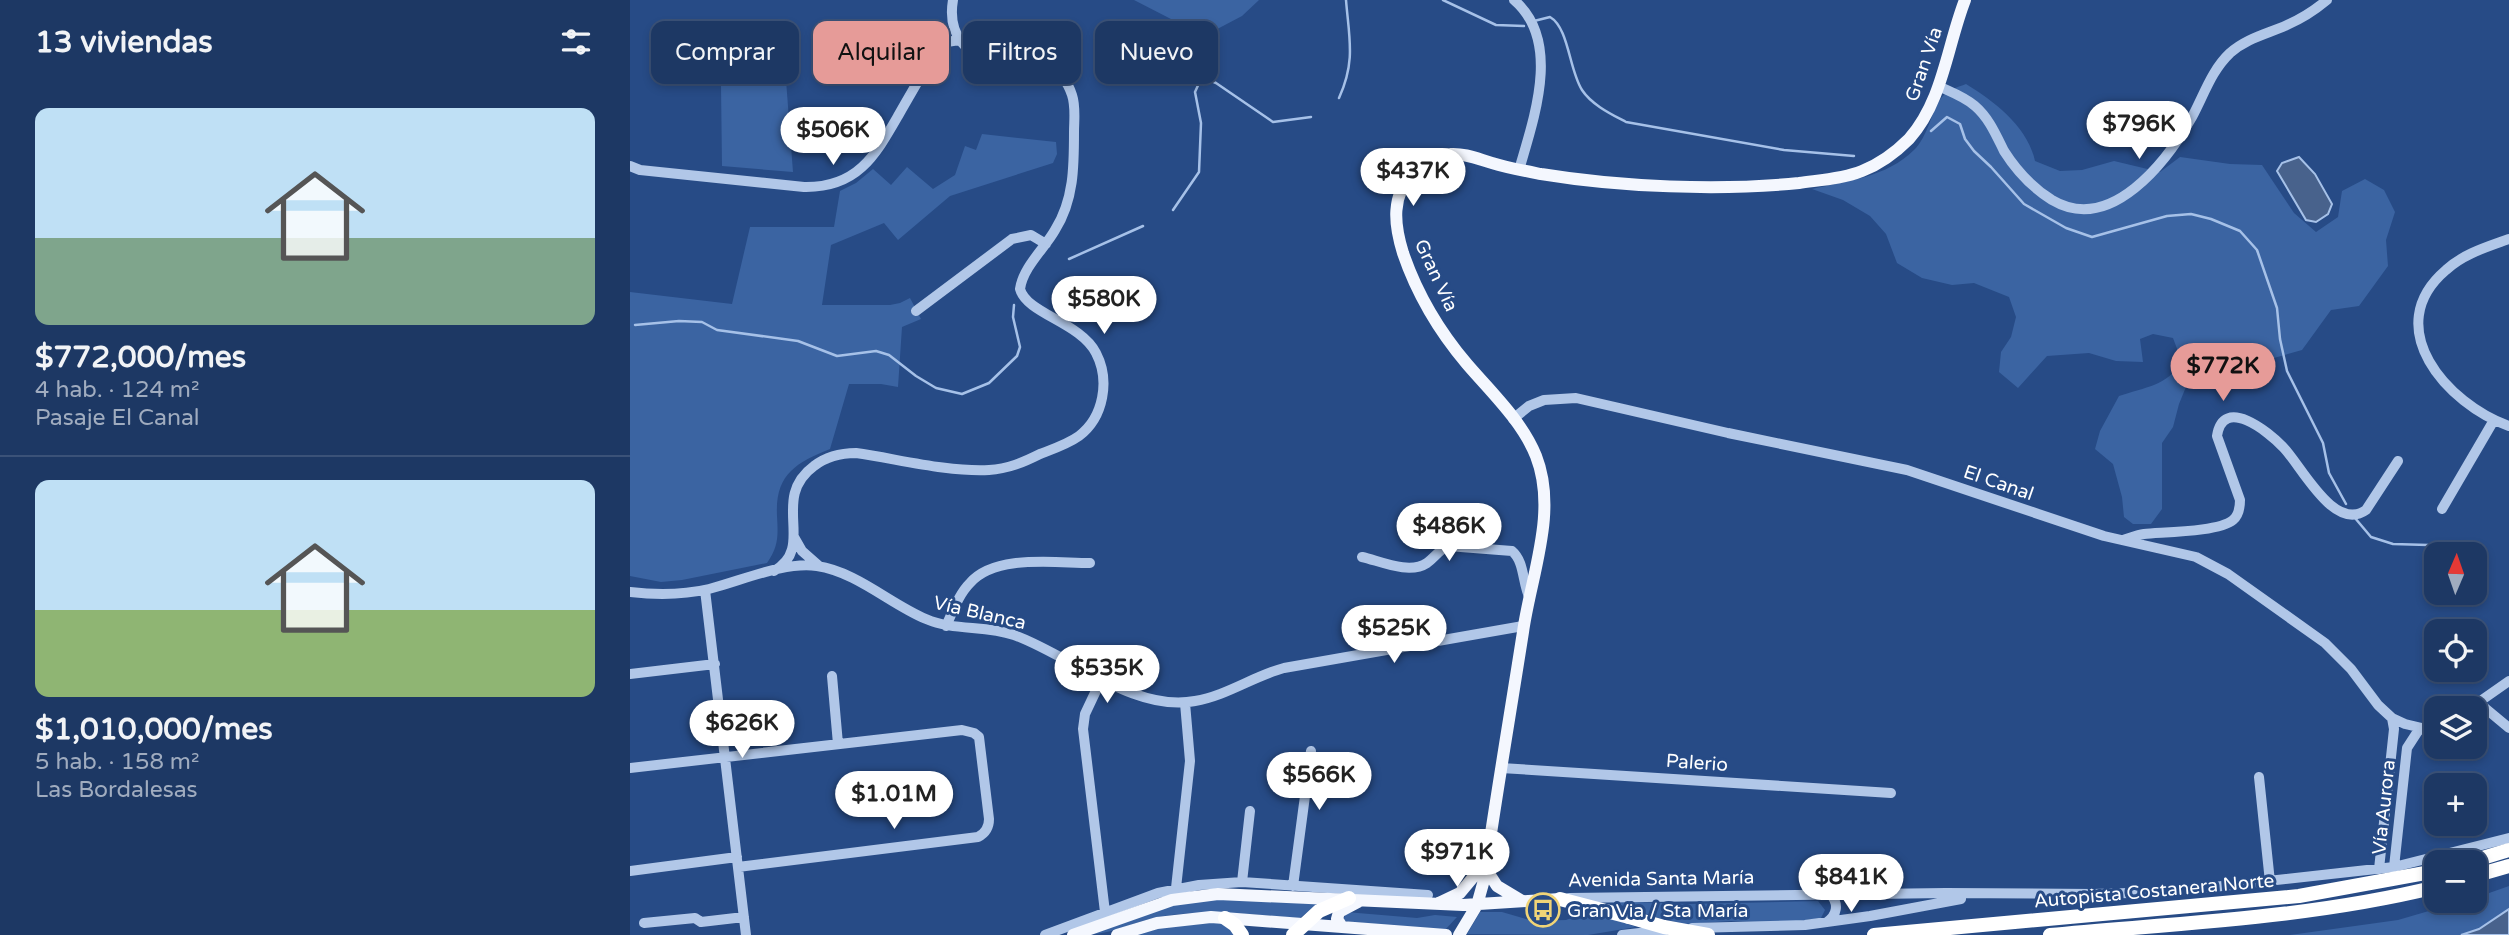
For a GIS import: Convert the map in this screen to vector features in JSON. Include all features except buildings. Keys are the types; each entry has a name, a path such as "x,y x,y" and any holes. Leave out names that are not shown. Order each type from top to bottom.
{"highway":[{"path":"2487,857 2509,850"},
{"path":"2487,872 2509,866"},
{"name":"Autopista Costanera Norte","path":"1874,935 2299,896 2424,873"},
{"name":"Autopista Costanera Norte","path":"2050,935 2311,911 2424,890"},
{"path":"1293,935 1326,907 1349,898"},
{"path":"1560,899 1664,927 1708,935"},
{"path":"1225,918 1235,925 1242,935"}],"main road":[{"name":"Gran Vía","path":"1459,935 1477,905 1486,865 1524,626 1544,521 1544,486 1535,453 1513,419 1455,349 1426,305 1396,227 1399,194 1419,166 1434,157 1451,153 1519,170 1581,180 1710,186 1785,184 1839,177 1874,166 1902,146 1923,120 1938,86 1965,0"},
{"path":"1433,900 1460,893 1486,865 1497,886 1522,901"},
{"name":"Avenida Santa María","path":"1073,935 1125,915 1186,897 1231,893 1433,900 1477,905 1560,899"},
{"path":"1342,927 1337,919 1339,912 1365,899"},
{"path":"1117,935 1173,920 1225,918 1446,935"}],"street":[{"path":"774,571 788,561 792,553 792,502 795,488 810,469 832,456 856,453 949,467 998,469 1015,465 1076,438 1089,426 1098,411 1103,386 1102,369 1096,353 1076,329 1025,300 1021,293 1021,281 1063,217 1070,190 1074,164 1074,107 1069,89 1061,77 1043,65 1029,61 991,60 970,51 959,40 952,18 953,0"},
{"path":"1514,0 1527,11 1533,22 1540,55 1538,91 1519,170"},
{"path":"1938,86 1966,99 1978,108 2016,167 2041,192 2067,206 2082,209 2097,207 2134,191 2157,165 2185,128 2216,70 2229,54 2253,37 2301,18 2327,0"},
{"path":"630,166 640,170 804,187 841,181 866,165 878,150 937,49 947,42 959,40"},
{"path":"916,311 1012,239 1031,235 1046,244"},
{"path":"2509,239 2469,255 2446,270 2433,282 2424,297 2418,320 2420,344 2437,374 2473,407 2509,426"},
{"name":"El Canal","path":"1513,419 1544,400 1576,397 1728,433 1907,470 2120,541 2188,555 2217,567 2325,642 2392,718 2422,728"},
{"path":"2120,541 2141,534 2186,531 2225,524 2235,517 2240,509 2240,500 2217,436 2221,423 2229,418 2243,418 2276,440 2310,485 2346,515 2358,515 2366,510 2398,461"},
{"path":"2442,509 2494,420"},
{"path":"794,537 802,551 820,566"},
{"path":"1362,557 1407,568 1426,563 1440,549 1448,546 1511,551 1521,563 1524,585 1530,599"},
{"path":"946,626 967,585 985,570 1010,564 1090,563"},
{"name":"Vía Blanca","path":"630,592 705,590 797,566 820,566 836,571 925,619 946,626 1012,634 1151,699 1185,703 1210,698 1258,676 1284,668 1524,626"},
{"path":"705,590 747,935"},
{"path":"630,674 715,664"},
{"path":"832,676 838,744"},
{"path":"1102,678 1085,714 1083,729 1105,912"},
{"path":"2487,697 2509,681"},
{"path":"1176,888 1189,770 1185,703"},
{"path":"2487,714 2509,728"},
{"name":"Vía Aurora","path":"2379,869 2394,729 2392,718"},
{"name":"Vía Aurora","path":"2394,867 2407,748 2422,728"},
{"path":"630,768 962,730 974,733 981,742 989,818 989,825 978,837 630,871"},
{"path":"1293,886 1311,751"},
{"name":"Palerio","path":"1501,768 1891,793"},
{"path":"2259,777 2270,882"},
{"path":"1242,883 1250,811"},
{"name":"Avenida Santa María","path":"1560,899 2130,893 2208,889 2394,867 2509,838"},
{"name":"Avenida Santa María","path":"1045,935 1176,888 1217,883 1293,886 1433,900"},
{"name":"Avenida Santa María","path":"1622,935 1691,928 1787,927 1825,923 1954,900 2005,894"},
{"path":"1825,923 1832,919 1836,909 1831,895"},
{"path":"645,923 695,918 701,922 744,916"}],"shaded area":[{"path":"1134,0 1259,0 1242,16 1218,29 1218,21 1175,21"},
{"path":"786,84 793,172 722,166 721,85"},
{"path":"1966,84 1988,98 2017,126 2035,161 2060,171 2082,170 2114,161 2160,172 2180,157 2230,164 2262,165 2294,213 2316,232 2338,217 2342,191 2365,179 2384,190 2395,212 2386,240 2388,266 2359,306 2331,310 2302,350 2274,358 2230,361 2204,369 2188,382 2173,427 2162,443 2162,509 2151,524 2133,524 2124,517 2122,497 2113,464 2095,449 2100,431 2119,396 2162,381 2182,362 2173,338 2153,334 2140,339 2143,362 2116,361 2089,353 2047,356 2018,388 1999,372 2001,352 2011,337 2016,317 2009,297 1974,283 1952,285 1922,278 1897,263 1886,234 1870,216 1843,200 1812,189 1866,177 1903,159 1919,144 1942,97"},
{"path":"982,134 1056,142 1057,154 1053,163 950,196 898,240 884,223 831,245 822,305 890,305 910,298 921,319 902,327 898,387 849,384 830,449 797,466 784,480 777,502 777,540 767,563 661,582 630,576 630,292 732,304 750,227 834,227 840,191 856,183 873,169 891,185 907,167 933,189 955,175 965,146 976,150"},
{"path":"2299,157 2315,174 2332,204 2328,214 2316,222 2306,220 2277,171 2282,163"},
{"path":"2509,886 2509,935 2290,935 2398,920 2424,912 2487,913 2487,894"},
{"path":"1207,898 1317,904 1300,918 1232,913 1181,914 1154,918 1104,933 1084,935 1151,910"},
{"path":"1609,901 1689,904 1818,901 1825,910 1821,918 1786,923 1731,921 1685,924"},
{"path":"2509,909 2509,935 2461,935 2479,929"},
{"path":"1346,912 1417,918 1435,915 1457,917 1444,931 1343,921"},
{"path":"1480,912 1502,912 1533,921 1566,920 1582,914 1599,914 1636,927 1588,935 1467,934"},
{"path":"1220,922 1236,935 1129,935 1148,929"}],"waterway":[{"path":"1339,98 1349,61 1350,38 1346,0"},
{"path":"1443,0 1496,25 1524,26"},
{"path":"1534,21 1550,17 1556,22 1582,90 1596,105 1626,122 1784,150 1854,156"},
{"path":"1173,210 1199,172 1201,123 1195,92 1200,81 1207,79 1216,83 1273,122 1311,117"},
{"path":"1931,131 1947,117 1960,124 1965,139 1974,151 2024,204 2066,228 2092,237 2167,216 2191,214 2240,231 2257,250 2277,308 2287,371 2323,443 2329,473 2346,504"},
{"path":"1069,259 1143,226"},
{"path":"635,325 702,322 717,330 798,341 837,356 876,351 889,355 936,388 962,394 989,383 1017,356 1020,347 1013,317 1014,305"},
{"path":"2355,518 2371,537 2393,544 2424,545"}],"place":[{"name":"Gran Via / Sta María","path":"1543,910"}]}
